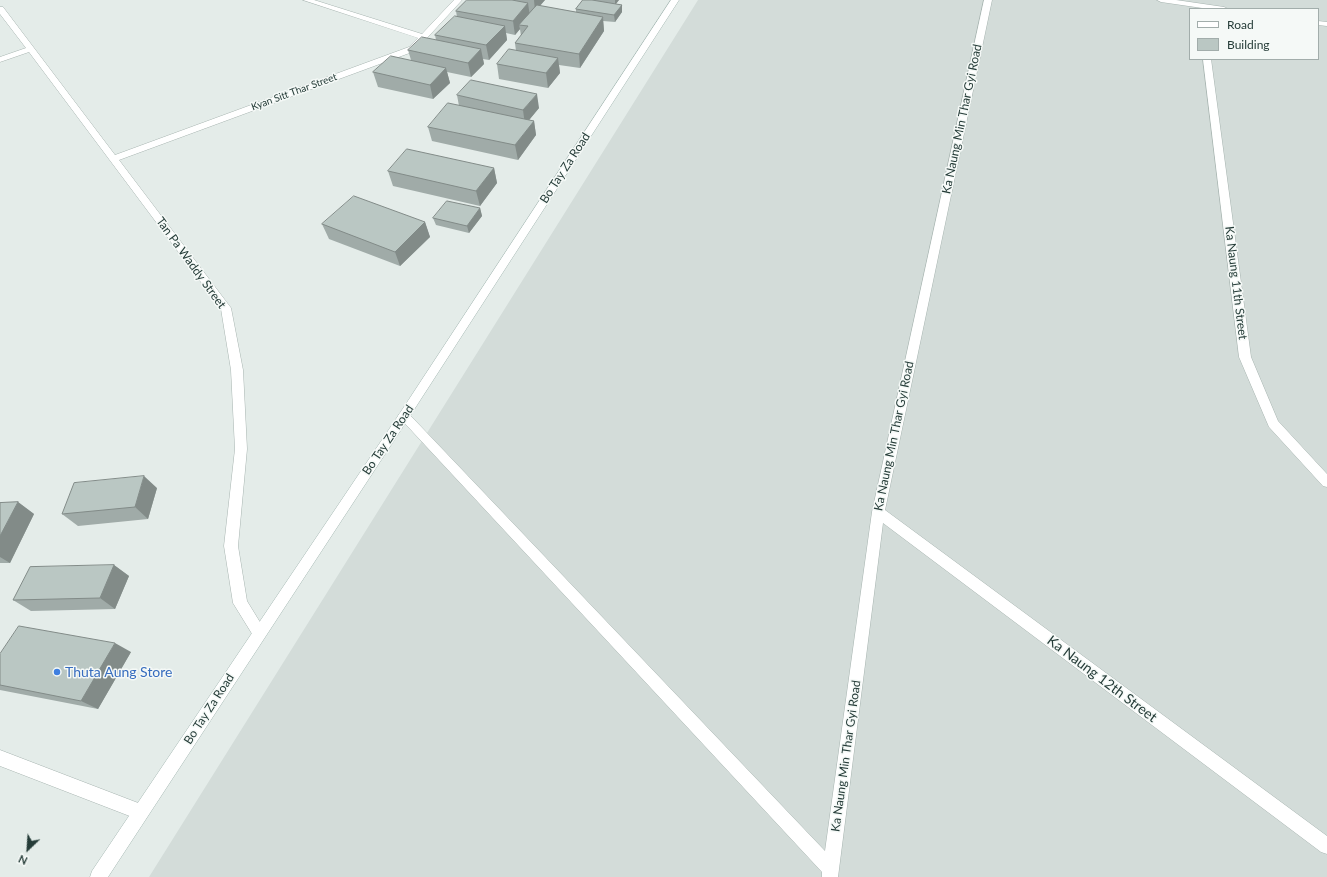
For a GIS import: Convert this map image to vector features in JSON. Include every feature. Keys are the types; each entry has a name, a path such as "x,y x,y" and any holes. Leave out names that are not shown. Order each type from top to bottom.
{"street":[{"path":"307,0 423,37"},
{"name":"Kyan Sitt Thar Street","path":"114,159 412,49 458,0"},
{"name":"Bo Tay Za Road","path":"98,877 259,632 404,416 675,0"},
{"name":"Ka Naung Min Thar Gyi Road","path":"830,873 878,512 988,0"},
{"path":"1161,0 1212,8"},
{"name":"Tan Pa Waddy Street","path":"0,9 226,308 237,370 240,449 231,546 240,603 259,632"},
{"path":"0,60 31,49"},
{"name":"Ka Naung 11th Street","path":"1207,60 1245,357 1273,424 1327,482"},
{"path":"404,416 830,873"},
{"name":"Ka Naung 12th Street","path":"878,512 1327,846"},
{"path":"0,758 140,812"}],"shaded area":[{"path":"698,0 1327,0 1327,877 149,877"}],"building":[{"path":"467,0 512,0 528,3 513,21 456,11"},
{"path":"583,0 622,5 614,15 576,9"},
{"path":"537,5 603,17 579,54 515,43 528,26 519,25"},
{"path":"455,16 505,26 486,45 435,35"},
{"path":"422,37 481,49 468,63 408,50"},
{"path":"509,49 558,58 546,73 497,64"},
{"path":"391,56 446,68 430,85 373,72"},
{"path":"471,80 537,94 523,110 457,95"},
{"path":"448,103 534,121 515,145 428,127"},
{"path":"407,149 494,168 476,191 388,171"},
{"path":"354,196 425,222 395,252 322,224"},
{"path":"447,201 480,208 467,226 433,218"},
{"path":"144,476 135,507 62,514 74,483"},
{"path":"18,502 0,536 0,503"},
{"path":"114,565 100,598 13,600 30,567"},
{"path":"19,626 115,643 81,701 0,685 0,654"}],"place":[{"name":"Thuta Aung Store","path":"57,672"}]}
